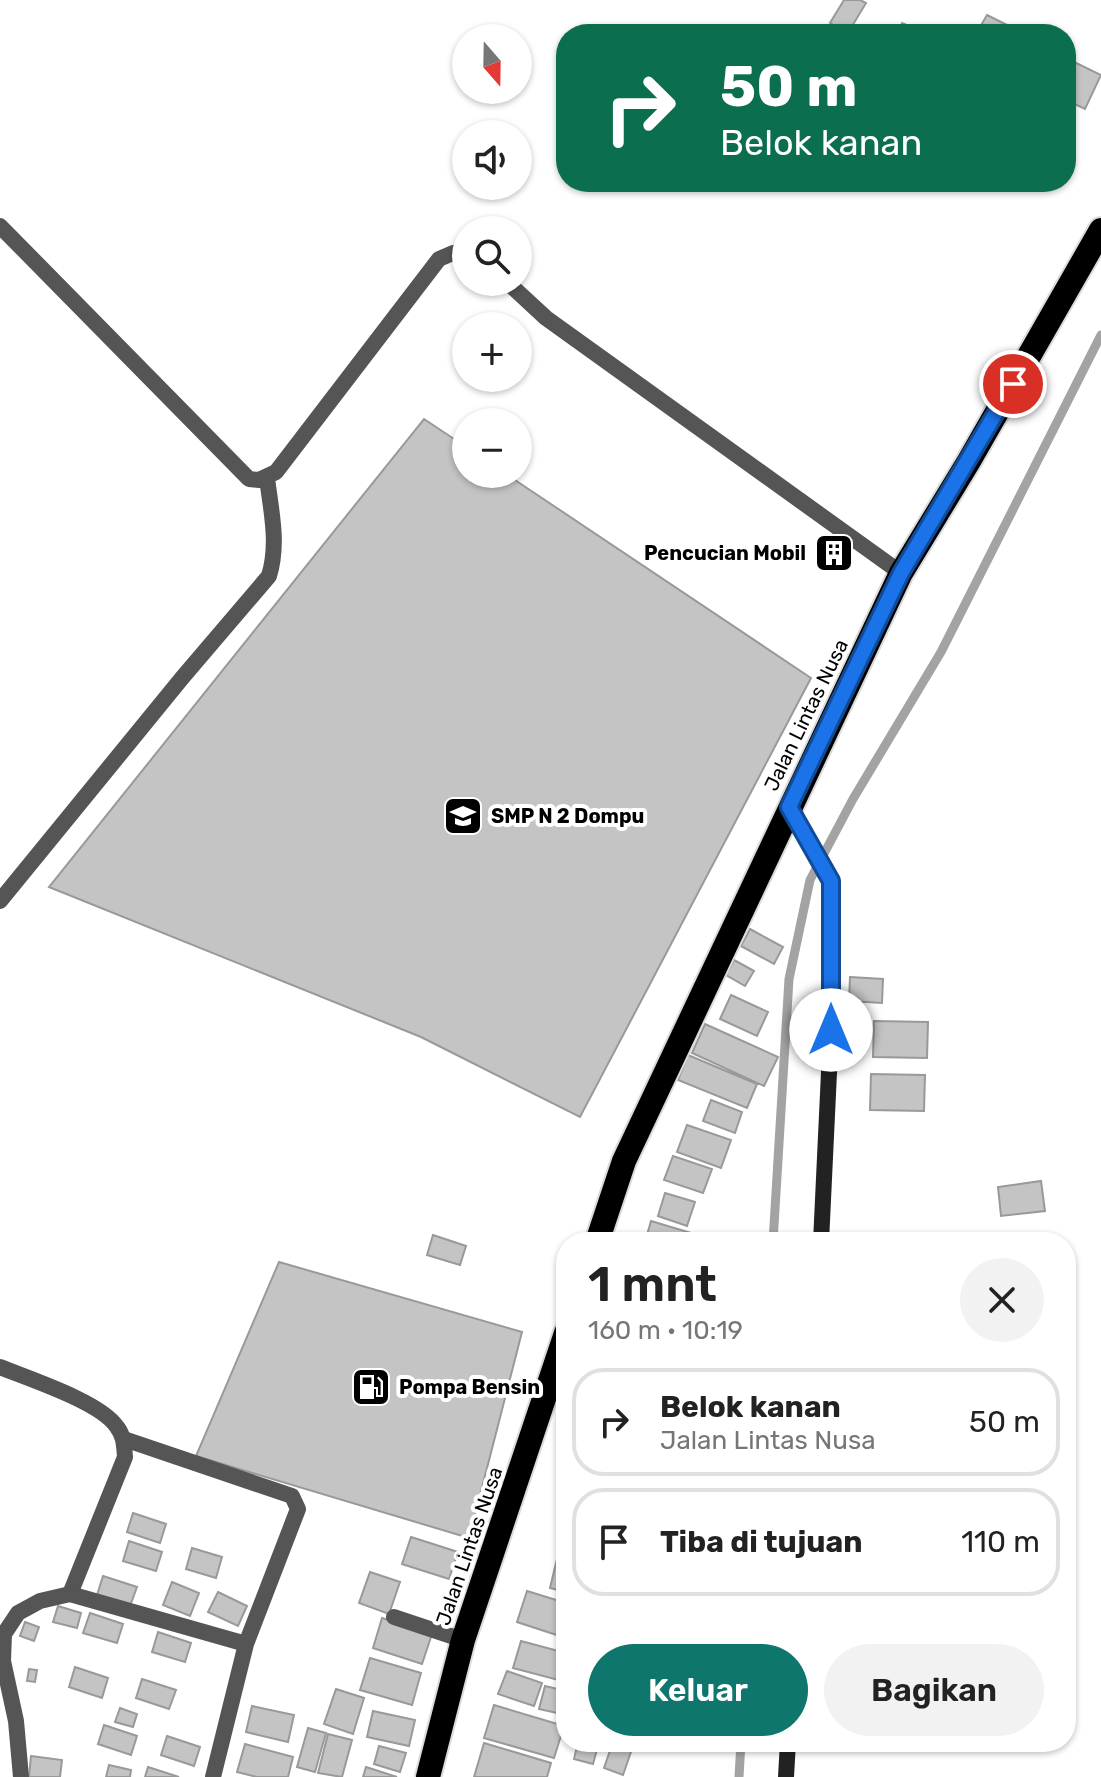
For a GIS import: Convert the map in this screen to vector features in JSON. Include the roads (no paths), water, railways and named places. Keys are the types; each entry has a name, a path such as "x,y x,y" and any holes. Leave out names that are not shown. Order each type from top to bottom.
{"highway":[{"name":"Jalan Lintas Nusa","path":"600,1232 624,1161 795,817 901,573 1101,230"},
{"name":"Jalan Lintas Nusa","path":"428,1777 463,1640 556,1363"}],"street":[{"path":"0,226 249,479 267,478 276,472 439,259 452,253"},
{"path":"522,296 546,318 901,573"},
{"path":"0,901 269,576 275,541 267,478"},
{"path":"795,817 831,881 831,1030 821,1232"},
{"path":"0,1367 103,1411 124,1439 125,1457 70,1594"},
{"path":"124,1439 292,1496 298,1509 246,1644 213,1777"},
{"path":"21,1777 16,1721 3,1661 4,1634 18,1613 40,1601 70,1594 246,1644"},
{"path":"394,1617 463,1640"},
{"path":"786,1777 787,1752"}],"waterway":[{"path":"774,1232 789,979 810,880 853,799 941,652 1101,335"},
{"path":"739,1777 740,1752"}],"place":[{"name":"Pencucian Mobil","path":"834,553"},
{"name":"SMP N 2 Dompu","path":"463,816"},
{"name":"Pompa Bensin","path":"371,1387"}]}
